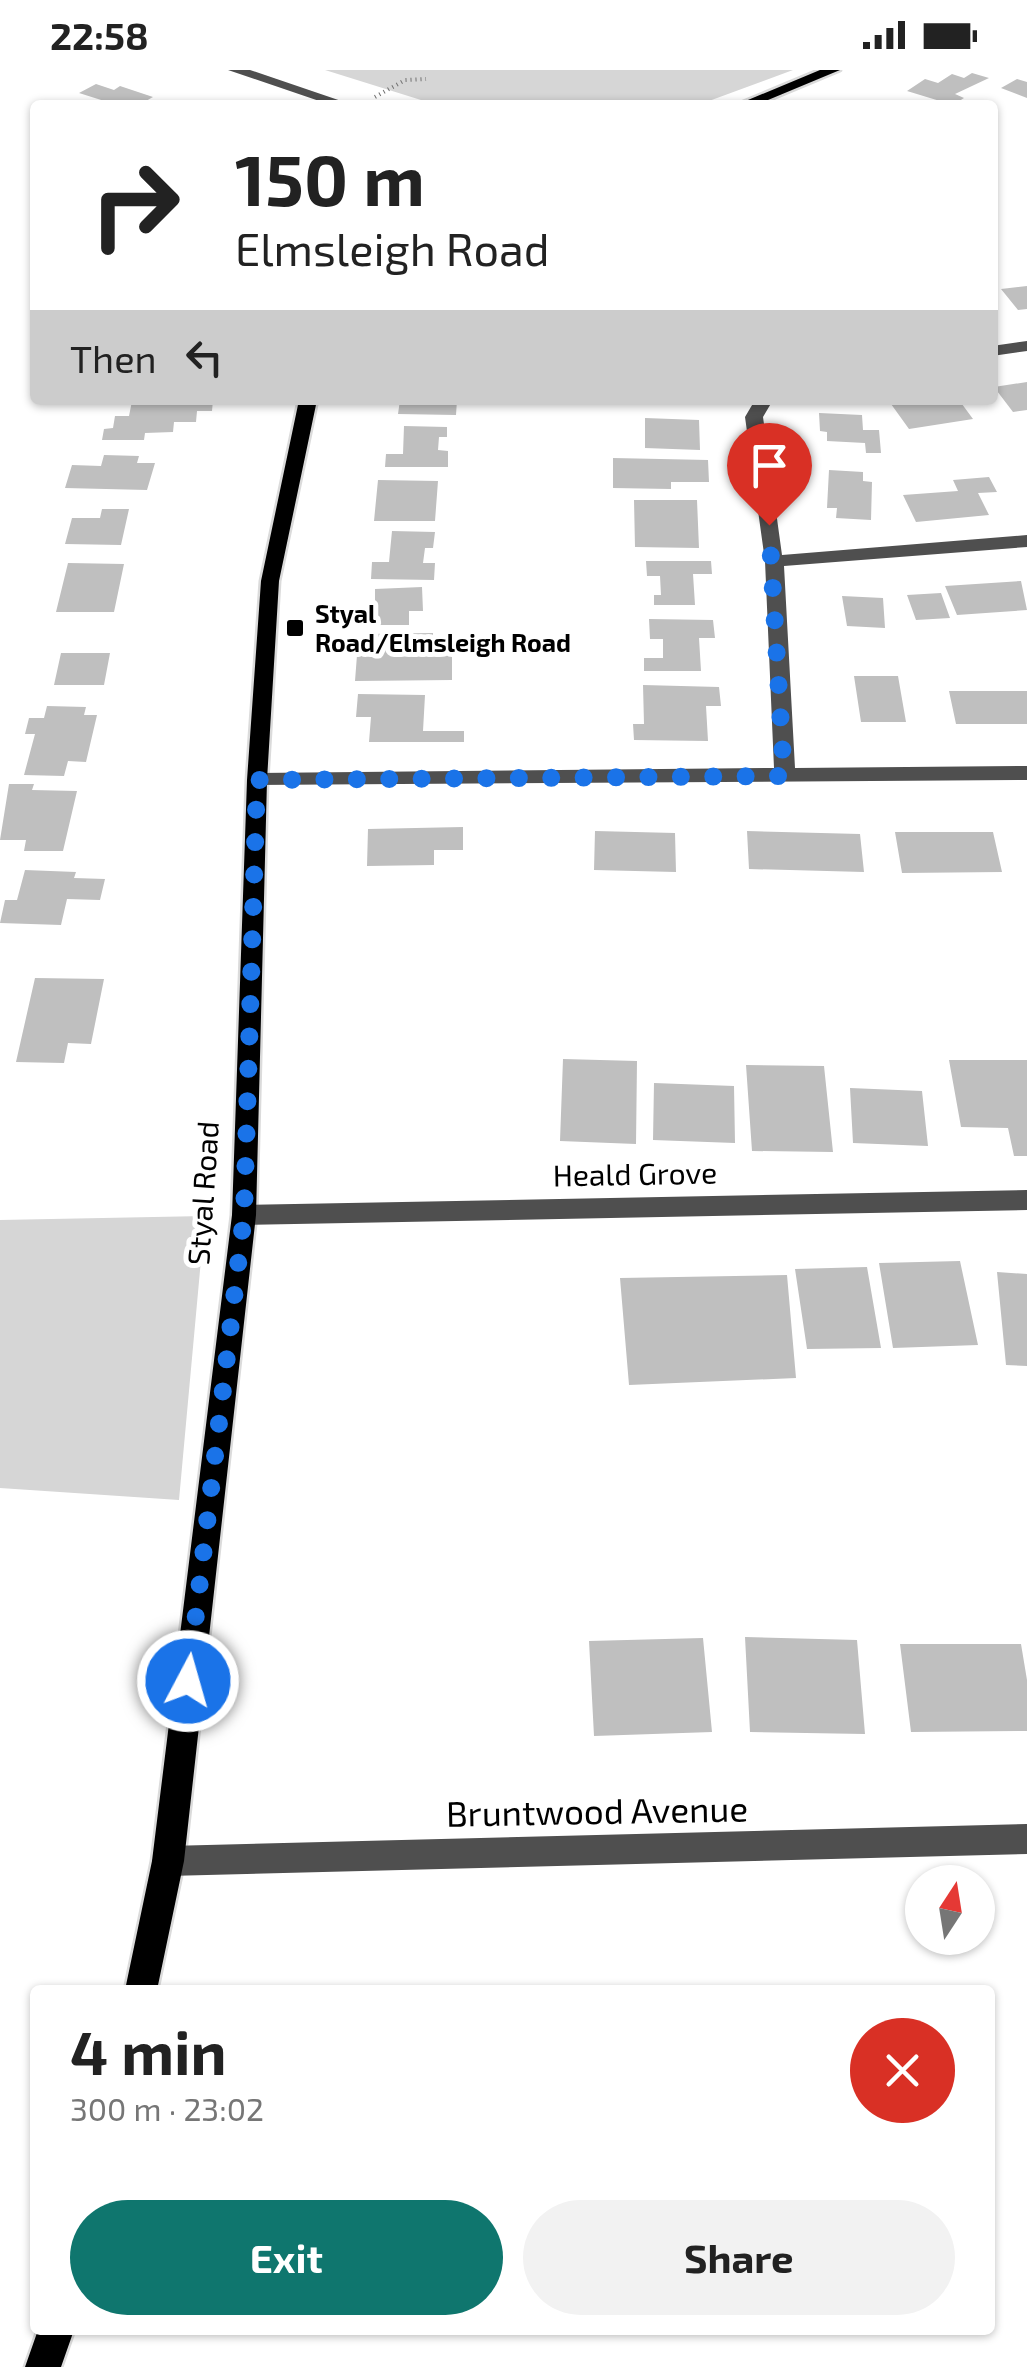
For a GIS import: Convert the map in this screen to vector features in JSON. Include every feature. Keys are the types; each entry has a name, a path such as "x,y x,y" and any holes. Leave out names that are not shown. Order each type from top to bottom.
{"main road":[{"path":"757,100 833,70"},
{"name":"Styal Road","path":"142,1985 168,1861 244,1215 257,780 270,580 307,405"},
{"path":"43,2367 54,2335"}],"street":[{"path":"235,70 330,100"},
{"path":"998,350 1027,346"},
{"path":"761,405 754,418 774,561 784,776"},
{"path":"774,561 1027,541"},
{"path":"257,780 1027,773"},
{"name":"Heald Grove","path":"244,1215 1027,1200"},
{"name":"Bruntwood Avenue","path":"168,1861 1027,1838"}],"path":[{"path":"370,100 405,80 426,79"}],"shaded area":[{"path":"325,70 793,70 712,100 421,100"},
{"path":"205,1216 179,1500 0,1488 0,1220"}],"building":[{"path":"972,73 989,78 955,94 964,98 961,100 937,100 907,91 925,79 938,83 952,74 964,78"},
{"path":"1017,79 1027,82 1027,98 1001,88"},
{"path":"96,84 114,90 120,86 153,97 101,100 79,93"},
{"path":"1027,286 1027,309 1018,310 1001,289"},
{"path":"1027,382 1027,410 1013,412 998,386"},
{"path":"131,405 213,405 212,411 197,411 196,422 174,422 173,432 145,433 144,440 102,440 104,429 113,428 115,416 129,416"},
{"path":"399,405 457,405 456,415 398,414"},
{"path":"892,405 963,405 973,419 909,429"},
{"path":"819,413 862,415 863,430 879,430 881,453 866,453 865,443 827,441 827,432 820,431"},
{"path":"645,418 699,420 700,450 645,448"},
{"path":"404,426 447,427 447,437 439,437 438,450 448,451 448,467 385,467 386,454 403,454"},
{"path":"104,455 139,456 137,463 155,463 147,490 65,488 72,465 101,466"},
{"path":"613,458 708,460 709,482 671,482 671,489 613,488"},
{"path":"829,470 863,472 863,481 872,482 871,520 836,518 837,508 827,508"},
{"path":"989,477 997,492 978,493 989,515 916,522 903,495 958,491 953,480"},
{"path":"378,480 438,481 435,521 374,521"},
{"path":"634,500 697,500 699,548 635,547"},
{"path":"102,509 129,509 121,545 65,544 72,518 100,518"},
{"path":"392,531 435,532 433,548 425,548 423,563 435,563 434,580 371,579 372,562 389,562"},
{"path":"646,561 711,561 712,574 693,574 695,605 654,605 654,595 661,595 660,576 647,576"},
{"path":"68,563 124,564 114,612 56,612"},
{"path":"1021,581 1027,610 957,615 945,586"},
{"path":"422,587 423,611 409,611 409,625 363,625 364,607 375,607 375,589"},
{"path":"941,593 950,618 916,620 907,595"},
{"path":"842,596 883,598 885,628 847,626"},
{"path":"649,619 713,620 715,638 699,638 701,671 644,671 644,658 663,658 663,639 650,639"},
{"path":"433,633 433,648 452,648 452,680 355,681 357,655 364,656 365,634"},
{"path":"61,653 110,653 104,685 54,685"},
{"path":"854,676 898,676 906,722 861,722"},
{"path":"643,685 719,687 721,706 706,706 708,741 634,740 633,724 644,724"},
{"path":"949,691 1027,691 1027,724 956,724"},
{"path":"358,694 425,695 423,731 464,731 464,742 369,742 371,717 356,717"},
{"path":"47,706 86,707 84,715 97,715 86,762 68,761 64,776 24,775 35,734 25,734 29,718 44,718"},
{"path":"9,784 34,784 32,790 77,791 63,851 24,851 26,840 0,840"},
{"path":"463,827 463,850 434,850 434,865 367,866 368,829"},
{"path":"595,831 675,833 676,872 594,870"},
{"path":"747,831 860,834 864,872 749,869"},
{"path":"895,832 993,832 1002,872 902,873"},
{"path":"25,870 76,872 74,878 105,879 100,900 67,899 61,925 0,923 5,900 17,900"},
{"path":"35,978 104,979 91,1044 68,1043 64,1063 16,1062"},
{"path":"563,1059 637,1061 636,1144 560,1141"},
{"path":"949,1060 1027,1060 1027,1156 1014,1156 1008,1128 961,1127"},
{"path":"746,1065 824,1066 833,1152 752,1151"},
{"path":"654,1083 734,1086 735,1143 653,1140"},
{"path":"850,1088 922,1091 928,1146 853,1143"},
{"path":"960,1261 978,1345 893,1348 879,1263"},
{"path":"867,1267 881,1348 807,1349 795,1269"},
{"path":"997,1272 1027,1274 1027,1366 1006,1365"},
{"path":"787,1275 796,1378 629,1385 620,1278"},
{"path":"745,1637 857,1640 865,1734 750,1732"},
{"path":"703,1638 712,1732 594,1736 589,1641"},
{"path":"900,1644 1021,1644 1027,1680 1027,1731 911,1732"}],"place":[{"name":"Styal Road/Elmsleigh Road","path":"295,628"}],"route":[{"path":"188,1681 244,1215 257,780 784,776 769,525"}]}
